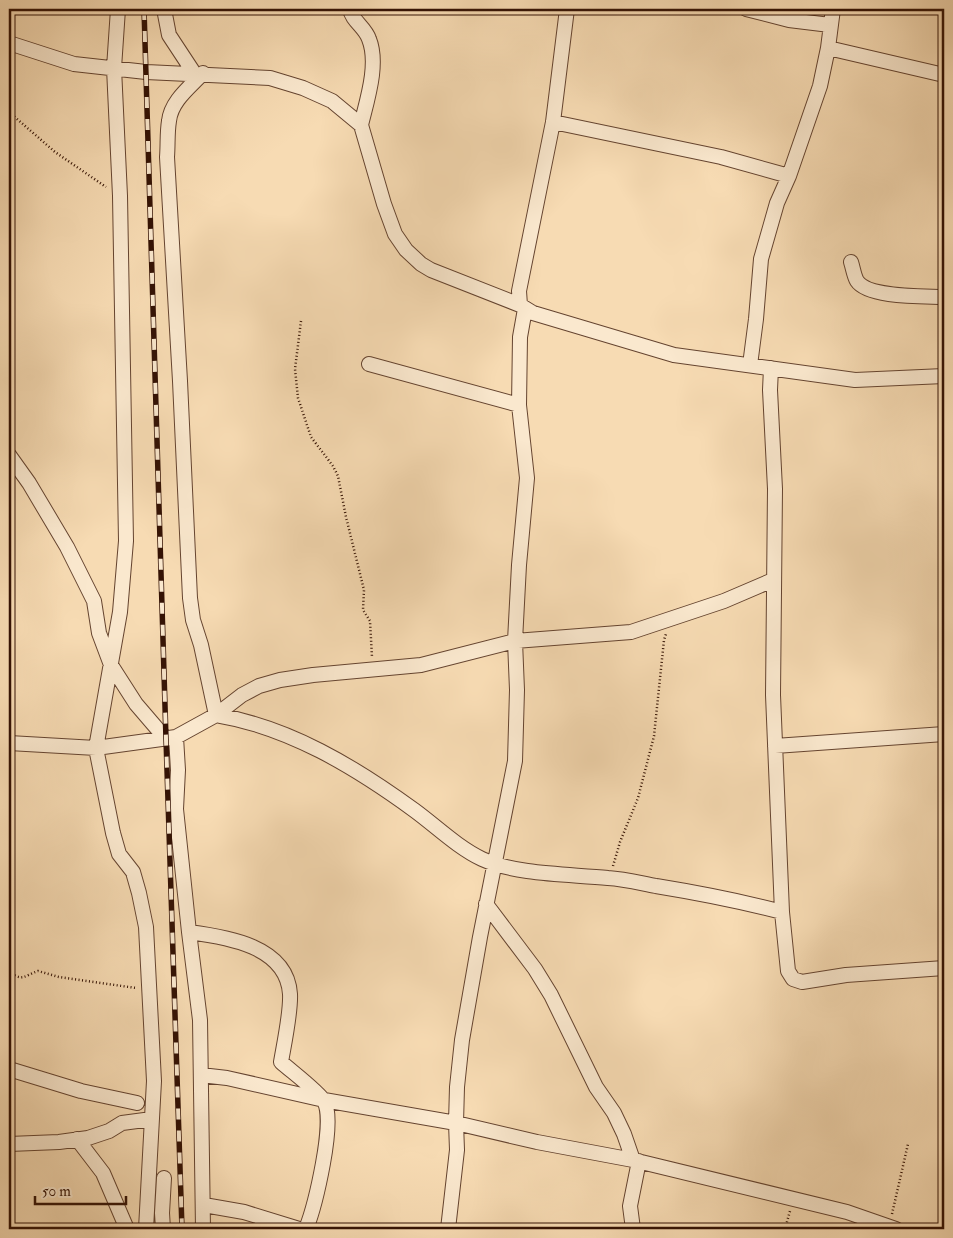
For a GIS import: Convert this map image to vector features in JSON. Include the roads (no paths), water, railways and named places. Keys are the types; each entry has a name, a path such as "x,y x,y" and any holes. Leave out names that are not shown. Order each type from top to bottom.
{"street":[{"path":"118,9 114,68 120,196 126,541 120,612 96,748 113,833 119,854 133,872 140,893 146,927 154,1081 146,1229"},
{"path":"164,9 169,35 198,73"},
{"path":"350,9 351,14 368,36 372,48 371,85 361,125 384,204 395,234 406,250 420,264 523,307 621,341 674,355 855,380 944,376"},
{"path":"448,1229 457,1150 457,1087 462,1040 514,761 518,565 528,478 519,405 520,337 523,307 519,291 553,122 567,9"},
{"path":"746,9 789,20 830,26"},
{"path":"750,365 756,319 760,259 777,203 789,176 820,86 828,48 833,9"},
{"path":"9,43 74,64 146,72 198,73 270,78 303,88 332,101 361,125"},
{"path":"828,48 944,75"},
{"path":"198,73 172,109 169,120 167,157 180,371 190,598 193,620 201,644 216,715"},
{"path":"553,122 721,157 789,176"},
{"path":"851,262 857,281 868,290 892,294 944,297"},
{"path":"369,364 519,405"},
{"path":"771,368 770,390 775,489 772,695 782,912 788,971 793,979 802,982 846,975 944,968"},
{"path":"9,455 29,483 67,547 94,601 99,633 111,664 136,704 171,738 178,770 176,809 200,1020 203,1229"},
{"path":"9,743 96,748 171,738 216,715 242,695 259,686 273,682 313,674 421,665 515,641 631,632 724,601 774,580"},
{"path":"216,715 242,719 273,730 357,770 416,811 462,847 480,858 495,864 558,874 610,878 711,895 782,912"},
{"path":"775,746 944,734"},
{"path":"486,904 535,969 551,996 596,1087 614,1114 624,1134 636,1161 630,1206 633,1229"},
{"path":"189,932 216,936 260,950 272,958 287,977 290,995 281,1062 324,1100 328,1117 317,1192 306,1229"},
{"path":"9,1070 81,1091 137,1103"},
{"path":"201,1075 227,1078 324,1100 456,1123 536,1142 636,1161 847,1212 892,1228"},
{"path":"9,1144 88,1138 109,1131 122,1123 154,1081"},
{"path":"122,1123 152,1119"},
{"path":"78,1139 103,1173 127,1229"},
{"path":"163,1229 164,1178"},
{"path":"204,1205 244,1212 298,1229"}],"railway":[{"path":"144,9 182,1229"}]}
